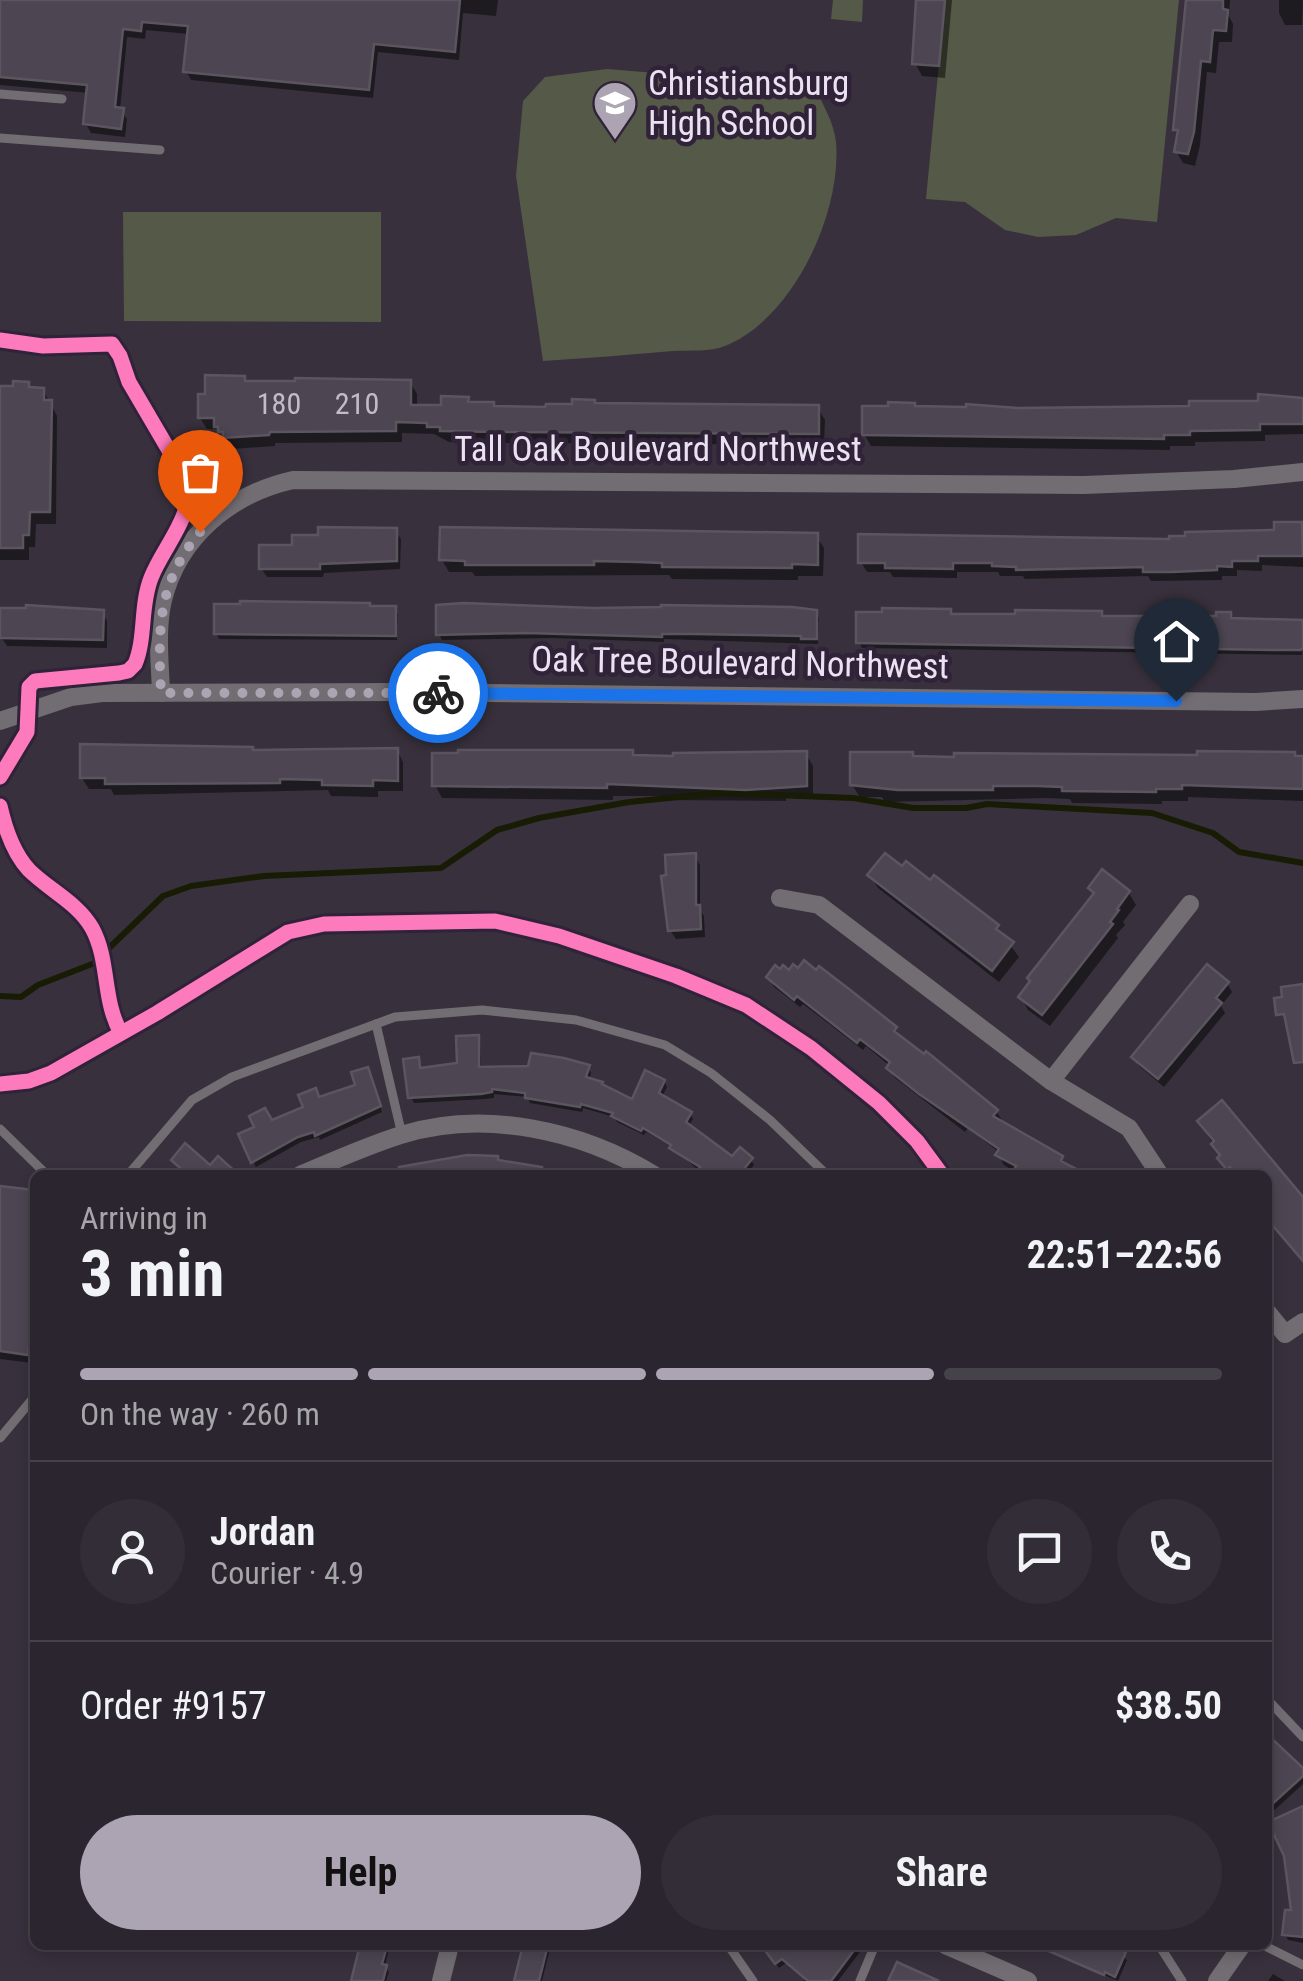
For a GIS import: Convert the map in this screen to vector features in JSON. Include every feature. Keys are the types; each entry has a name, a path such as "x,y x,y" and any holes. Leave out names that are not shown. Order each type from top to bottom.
{"street":[{"name":"Tall Oak Boulevard Northwest","path":"161,693 162,602 180,558 216,515 239,498 293,480 1084,485 1198,482 1303,472"},
{"name":"Oak Tree Boulevard Northwest","path":"0,721 71,697 161,693 1256,702 1303,699"},
{"path":"780,898 819,905 1051,1081 1129,1128 1157,1170"},
{"path":"1051,1081 1190,904"},
{"path":"312,1170 402,1134 477,1124 536,1129 609,1150 645,1170"},
{"path":"1272,1317 1285,1334 1303,1322"},
{"path":"442,1981 449,1950"},
{"path":"957,1950 1028,1981"},
{"path":"1217,1981 1239,1950"}],"lane":[{"path":"0,94 62,99"},
{"path":"0,138 160,150"},
{"path":"132,1170 178,1114 232,1077 394,1018 446,1011 518,1012 576,1020 665,1045 711,1072 822,1170"},
{"path":"376,1024 402,1134"},
{"path":"0,1129 42,1170"},
{"path":"0,1438 30,1402"},
{"path":"1272,1704 1303,1737"},
{"path":"732,1950 754,1981"},
{"path":"860,1981 873,1950"},
{"path":"1162,1950 1182,1981"},
{"path":"1272,1950 1303,1965"}],"green space":[{"path":"833,0 863,0 862,22 831,19"},
{"path":"945,0 1179,0 1157,222 1116,218 1076,235 1038,237 1005,230 965,202 926,199"},
{"path":"607,69 814,86 833,127 836,170 831,199 809,260 772,312 750,332 725,346 543,361 516,176 523,101 545,77"},
{"path":"123,212 381,212 381,322 124,321"}],"building":[{"path":"0,0 460,0 455,52 374,44 369,90 183,72 188,26 142,22 141,31 123,29 115,107 124,108 121,129 83,124 87,85 0,77"},
{"path":"916,0 945,0 939,66 912,64"},
{"path":"1186,0 1223,0 1223,9 1228,10 1226,31 1213,30 1210,62 1201,61 1188,154 1174,152 1178,130 1173,130"},
{"path":"205,375 245,376 245,381 411,380 411,405 441,405 441,396 469,397 468,402 494,402 494,406 545,407 572,404 572,399 595,403 819,405 819,434 440,431 440,427 427,427 427,423 396,422 396,431 270,432 223,438 223,432 214,427 214,418 198,418 198,394 205,394"},
{"path":"13,381 44,388 44,400 52,400 50,512 30,512 29,535 23,535 23,548 0,548 0,386 13,386"},
{"path":"1258,394 1303,398 1303,424 1260,424 1260,430 1190,431 1190,435 1164,435 1164,439 862,435 862,406 888,406 888,402 1018,408 1189,406 1189,401 1258,401"},
{"path":"1274,522 1302,522 1303,556 1258,556 1258,561 1232,561 1232,567 1217,566 1217,570 1172,572 1143,572 1143,567 1016,570 992,563 953,563 953,569 885,568 885,563 858,563 858,534 1169,539 1185,536 1185,532 1274,530"},
{"path":"318,527 397,528 397,561 320,564 320,569 259,569 259,545 292,545 292,535 318,535"},
{"path":"440,527 818,533 818,565 662,567 662,563 594,561 594,565 465,565 465,561 439,560"},
{"path":"240,601 396,606 396,636 214,634 214,604"},
{"path":"26,605 104,610 103,640 0,638 0,608"},
{"path":"436,605 594,608 792,607 817,610 817,639 694,634 436,635"},
{"path":"882,608 951,609 951,614 1102,611 1102,616 1168,616 1168,612 1185,612 1185,616 1216,616 1216,612 1231,612 1231,618 1303,620 1303,647 1274,650 856,643 856,612 882,612"},
{"path":"80,744 253,750 398,748 398,781 373,780 373,786 280,779 280,783 105,784 105,778 80,778"},
{"path":"633,750 633,755 673,756 807,751 807,786 746,790 607,784 607,788 432,786 432,753"},
{"path":"1197,751 1295,752 1295,756 1303,756 1303,789 1182,785 1182,789 1156,792 1062,791 1062,787 1036,786 898,790 850,785 850,752 913,752 913,756 954,757 954,753 1197,755"},
{"path":"696,853 696,905 700,905 701,929 668,931 661,876 666,875 665,855"},
{"path":"885,853 902,866 906,861 930,880 934,875 999,925 996,929 1014,942 992,971 867,875"},
{"path":"1102,869 1130,891 1110,922 1113,924 1042,1015 1018,997 1030,981 1027,978 1094,893 1088,888"},
{"path":"804,960 816,970 819,966 897,1027 894,1031 924,1054 926,1051 998,1110 993,1116 1063,1156 1061,1161 1078,1170 1014,1170 1016,1166 995,1155 999,1149 886,1068 890,1062 860,1039 857,1043 797,996 794,1000 766,977 775,965 789,970 793,964 798,968"},
{"path":"1207,964 1229,982 1216,998 1222,1003 1158,1079 1131,1057"},
{"path":"1303,984 1303,1062 1294,1063 1284,1014 1276,1015 1274,998 1282,997 1281,987"},
{"path":"479,1035 479,1067 528,1066 531,1053 564,1058 590,1065 586,1077 632,1099 645,1070 665,1080 659,1093 692,1112 686,1122 732,1156 740,1147 753,1158 743,1170 697,1170 700,1167 669,1148 671,1145 643,1128 641,1131 611,1116 613,1113 581,1104 580,1107 525,1098 525,1093 492,1089 481,1094 408,1098 403,1059 419,1057 420,1068 457,1063 456,1036"},
{"path":"368,1067 381,1106 315,1136 314,1132 298,1137 251,1163 238,1134 254,1127 249,1116 265,1108 272,1120 303,1107 298,1095 316,1088 319,1097 355,1085 351,1072"},
{"path":"1222,1100 1303,1197 1303,1261 1272,1225 1272,1170 1227,1170 1217,1158 1220,1155 1211,1144 1214,1141 1197,1121"},
{"path":"185,1143 210,1165 218,1156 233,1170 182,1170 171,1160"},
{"path":"467,1155 498,1156 498,1160 542,1167 399,1170 399,1167"},
{"path":"0,1186 30,1189 30,1340 28,1355 0,1351"},
{"path":"1272,1739 1303,1768 1303,1776 1272,1804"},
{"path":"1303,1806 1303,1937 1282,1935 1285,1910 1291,1910 1284,1856 1272,1830 1272,1820"},
{"path":"359,1950 386,1950 383,1981 351,1981"},
{"path":"522,1950 547,1950 539,1981 514,1981"},
{"path":"765,1950 854,1950 831,1981 808,1981 782,1959 775,1964"},
{"path":"1046,1950 1126,1952 1115,1977 1105,1972 1104,1975"},
{"path":"897,1962 939,1981 888,1981"}],"waterway":[{"path":"107,950 163,896 191,886 264,876 441,868 497,830 539,818 629,802 719,793 853,798 913,808 987,804 1152,813 1213,833 1239,852 1303,863"},
{"path":"0,996 21,997 38,985 92,964"}],"cycle path":[{"path":"0,340 43,346 112,344 188,489 184,515 148,589 135,664 119,673 35,681 29,687 27,732 0,777"},
{"path":"0,806 10,840 23,863 79,911 92,928 121,1033"},
{"path":"0,1084 29,1081 51,1073 288,932 324,924 495,921 559,936 746,1005 811,1048 879,1103 917,1141 938,1170"}],"way so far":[{"path":"200,532 180,558 162,602 161,693 438,693"}],"place":[{"name":"Christiansburg High School","path":"615,141"}],"route":[{"path":"438,693 1176,701"}]}
